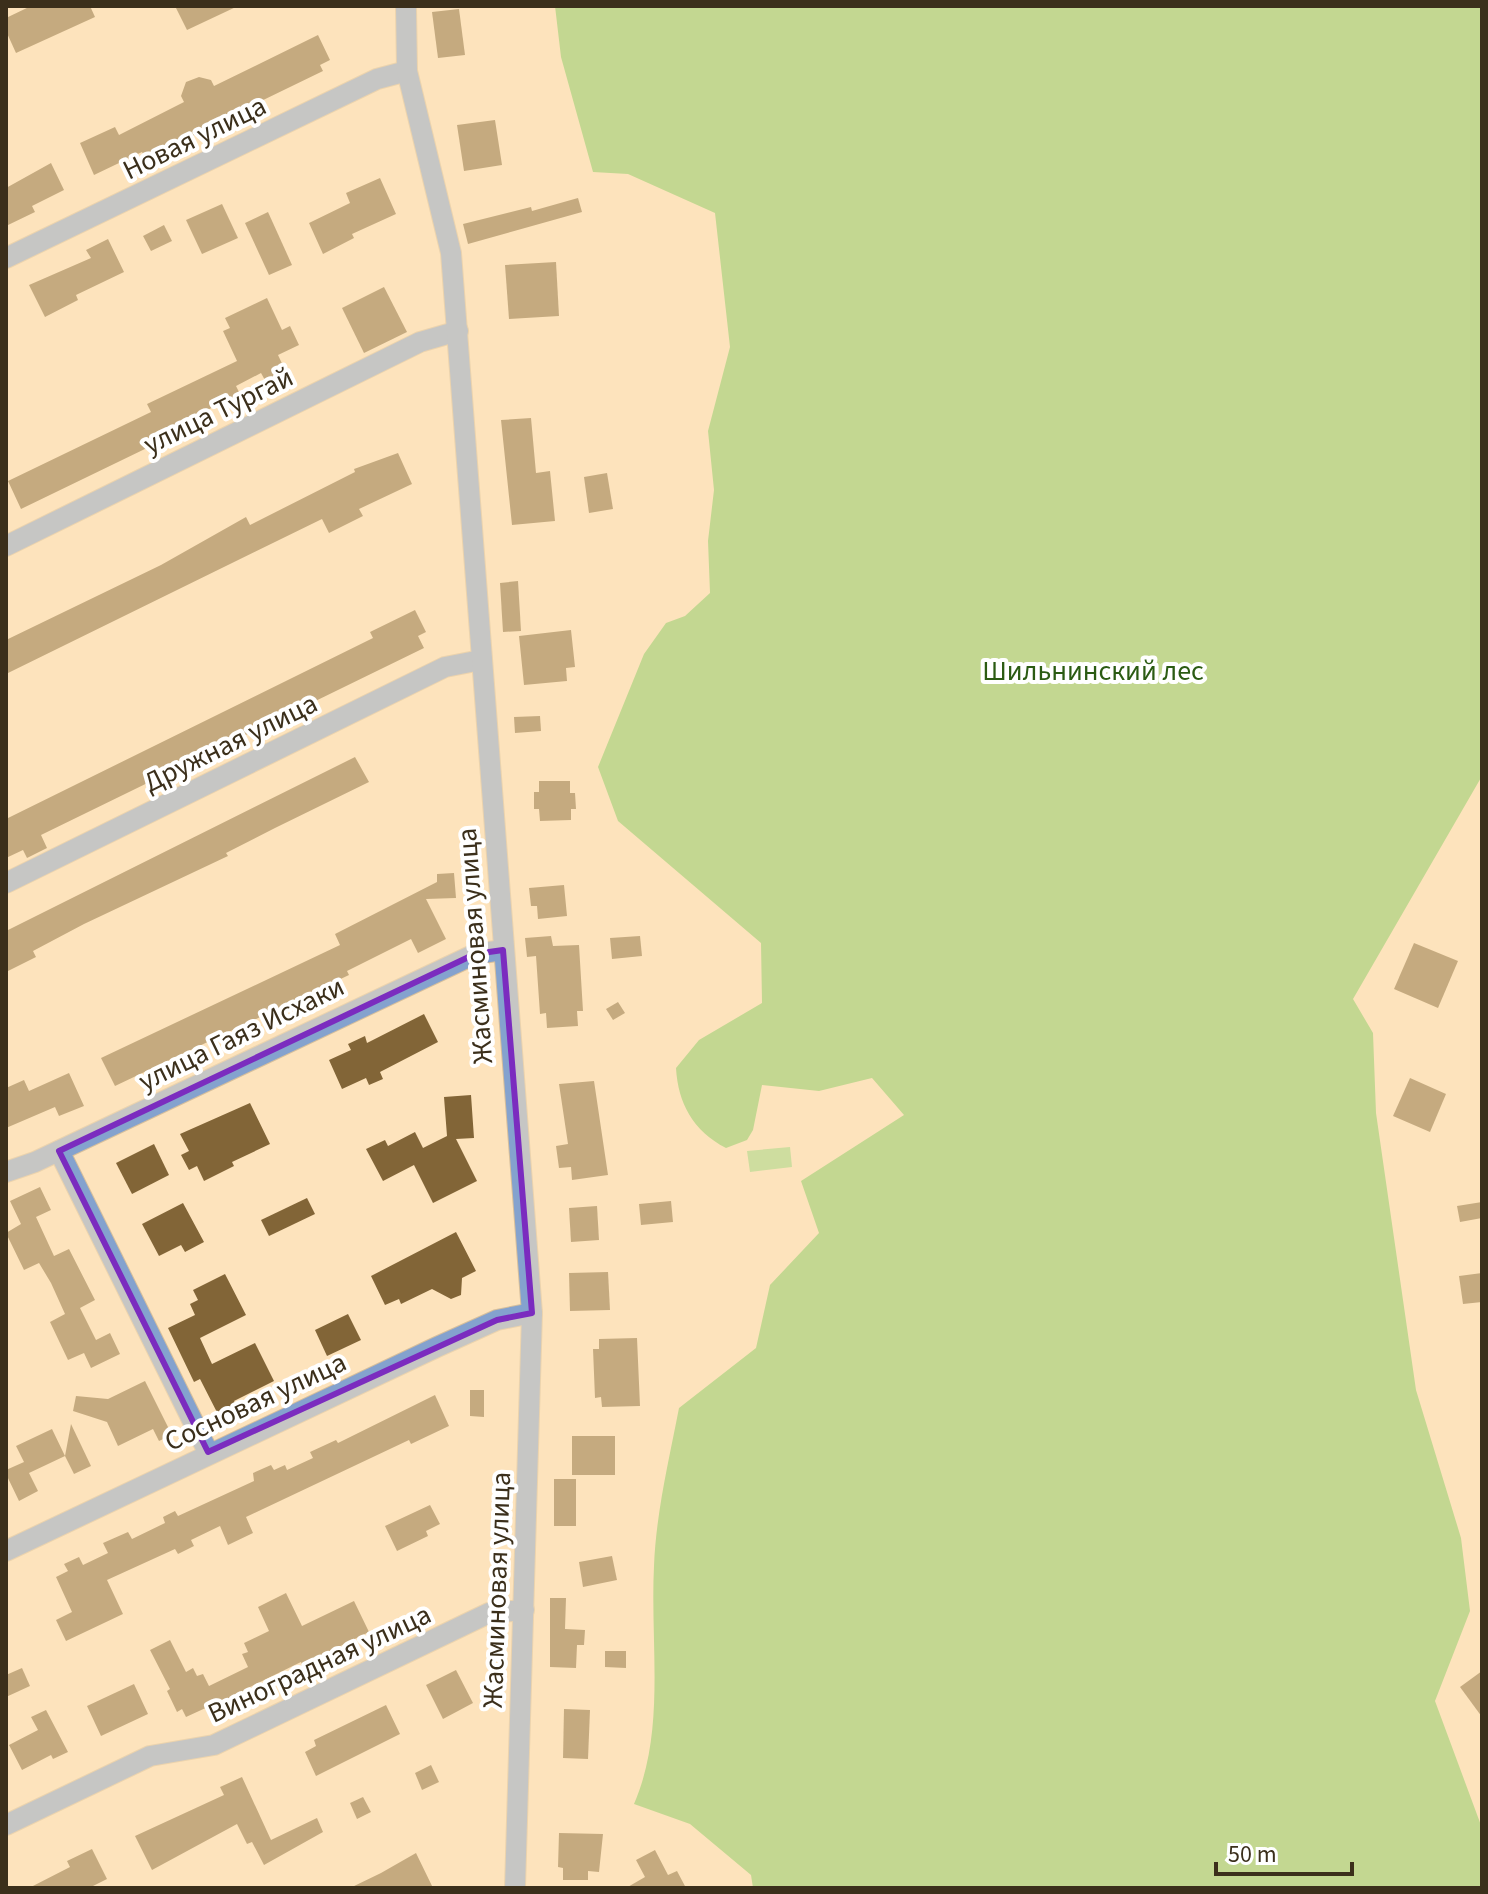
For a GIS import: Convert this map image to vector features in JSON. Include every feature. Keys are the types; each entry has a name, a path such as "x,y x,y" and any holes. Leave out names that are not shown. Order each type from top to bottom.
{"street":[{"name":"Жасминовая улица","path":"406,6 407,71 449,237 532,1313 515,1888"},
{"name":"Новая улица","path":"6,258 377,79 407,71"},
{"name":"улица Тургай","path":"6,546 420,342 458,331"},
{"name":"Дружная улица","path":"6,883 445,667 481,660"},
{"name":"улица Гаяз Исхаки","path":"6,1172 59,1151 475,954 503,950"},
{"path":"59,1151 208,1452"},
{"name":"Сосновая улица","path":"6,1551 208,1452 497,1320 532,1313"},
{"name":"Виноградная улица","path":"6,1825 150,1756 214,1745 489,1613 524,1610"}],"highlighted area":[{"path":"503,950 532,1313 497,1320 208,1452 59,1151 475,954"}],"green space":[{"name":"Шильнинский лес","path":"555,6 1482,6 1482,776 1353,999 1373,1033 1376,1113 1416,1390 1461,1538 1470,1611 1435,1701 1482,1828 1482,1888 753,1888 751,1875 690,1824 634,1804 650,1747 654,1687 655,1546 679,1408 756,1348 770,1285 819,1233 801,1181 904,1115 872,1078 819,1091 762,1085 753,1130 747,1140 726,1148 696,1124 680,1093 676,1068 699,1040 762,1003 761,943 618,821 598,767 644,654 666,623 685,616 710,593 708,541 714,490 708,431 730,347 715,213 628,174 593,172 561,57"},
{"path":"790,1147 792,1167 750,1172 747,1151"}],"building":[{"path":"31,6 90,6 95,17 16,53 6,31 6,18"},
{"path":"175,6 238,6 187,30"},
{"path":"459,9 465,55 438,58 432,12"},
{"path":"318,35 330,60 320,65 323,71 228,117 231,123 201,137 199,133 146,159 142,152 94,175 80,143 115,127 119,135 184,102 181,96 186,82 199,77 211,80 214,86"},
{"path":"495,120 502,165 464,171 457,125"},
{"path":"51,163 64,190 32,206 35,212 6,226 6,188"},
{"path":"380,178 396,214 352,234 354,238 323,254 309,223 350,203 346,193"},
{"path":"578,198 582,212 468,244 463,224 531,207 532,211"},
{"path":"222,204 238,238 202,254 186,220"},
{"path":"268,212 292,265 269,275 245,223"},
{"path":"164,225 172,241 151,251 143,236"},
{"path":"108,239 124,272 76,295 78,300 45,317 29,285 91,258 86,250"},
{"path":"556,262 559,316 509,319 505,265"},
{"path":"384,287 407,332 364,353 342,308"},
{"path":"267,298 282,330 290,326 299,345 278,355 286,372 266,382 261,373 236,386 240,394 191,418 193,421 148,444 149,447 21,509 8,481 151,412 147,404 237,361 223,331 230,328 225,318"},
{"path":"531,418 536,473 550,471 555,521 512,525 501,420"},
{"path":"398,453 412,484 359,509 363,516 329,533 322,519 6,674 6,640 161,565 246,517 250,525 355,472 354,469"},
{"path":"607,473 613,509 589,513 584,477"},
{"path":"518,581 521,631 503,632 500,583"},
{"path":"415,610 426,632 418,636 424,648 41,835 47,848 27,858 23,850 6,858 6,819 373,638 370,632"},
{"path":"571,630 575,667 566,668 567,681 524,685 519,636"},
{"path":"540,716 541,731 515,733 514,717"},
{"path":"355,757 369,782 226,853 228,856 84,924 33,951 36,957 6,972 6,931"},
{"path":"539,781 570,781 570,793 575,793 576,809 571,809 571,820 540,821 539,809 534,809 534,792 539,792"},
{"path":"454,873 456,898 426,899 446,939 418,953 411,939 347,971 349,975 115,1086 101,1058 340,945 335,934 437,882 437,874"},
{"path":"564,885 567,916 538,919 537,906 531,906 529,888"},
{"path":"551,936 553,946 579,945 583,1011 577,1011 578,1026 547,1028 546,1013 540,1014 536,956 527,957 525,938"},
{"path":"640,936 642,956 612,959 610,938"},
{"path":"1414,943 1458,961 1438,1008 1394,989"},
{"path":"618,1002 625,1013 613,1020 606,1009"},
{"path":"424,1014 438,1042 380,1072 383,1079 369,1085 366,1078 342,1089 329,1060 351,1050 348,1044 365,1036 367,1043"},
{"path":"69,1073 84,1106 59,1116 55,1107 6,1128 6,1088 24,1080 29,1091"},
{"path":"1410,1078 1446,1094 1430,1132 1393,1116"},
{"path":"594,1081 608,1175 572,1180 571,1167 559,1168 556,1146 568,1144 559,1084"},
{"path":"471,1095 474,1138 456,1139 477,1181 433,1203 414,1165 383,1181 366,1149 385,1140 388,1146 415,1132 423,1148 447,1136 444,1097"},
{"path":"250,1103 270,1144 232,1162 234,1166 204,1181 197,1166 189,1170 181,1155 189,1151 180,1134"},
{"path":"154,1144 169,1175 132,1194 116,1163"},
{"path":"40,1187 51,1210 36,1217 54,1256 69,1249 95,1300 80,1308 96,1340 110,1333 120,1354 91,1368 84,1353 68,1360 50,1322 65,1314 51,1283 39,1263 24,1270 6,1233 21,1224 10,1201"},
{"path":"307,1198 315,1214 269,1236 261,1220"},
{"path":"671,1201 673,1222 641,1225 639,1204"},
{"path":"1482,1202 1482,1218 1460,1222 1457,1206"},
{"path":"183,1203 204,1242 185,1252 181,1245 159,1256 142,1224"},
{"path":"597,1206 599,1240 571,1242 569,1208"},
{"path":"456,1232 476,1271 462,1278 461,1295 451,1299 432,1289 401,1304 399,1299 385,1305 371,1276"},
{"path":"608,1272 610,1310 570,1311 569,1273"},
{"path":"1482,1273 1482,1302 1463,1304 1459,1276"},
{"path":"225,1274 246,1315 200,1338 212,1364 255,1343 274,1381 234,1401 242,1417 224,1426 200,1379 194,1382 168,1328 195,1315 190,1304 198,1300 193,1290"},
{"path":"348,1314 361,1340 327,1356 315,1330"},
{"path":"637,1338 640,1406 602,1407 601,1397 595,1398 593,1349 599,1349 599,1339"},
{"path":"145,1381 172,1435 159,1441 153,1429 118,1446 107,1422 73,1411 76,1396 108,1399"},
{"path":"470,1390 484,1390 484,1417 470,1416"},
{"path":"435,1395 449,1426 411,1444 409,1440 246,1517 253,1533 228,1545 220,1526 191,1540 194,1546 178,1554 175,1549 107,1580 123,1614 66,1641 56,1620 72,1612 56,1577 68,1571 64,1564 79,1557 83,1565 108,1553 103,1543 128,1532 132,1539 165,1523 163,1517 175,1511 178,1516 254,1481 253,1473 271,1465 274,1470 285,1465 287,1470 313,1458 310,1452 336,1440 338,1443"},
{"path":"71,1424 91,1466 74,1474 65,1456"},
{"path":"52,1429 65,1456 29,1473 38,1491 19,1501 6,1474 6,1470 24,1462 16,1446"},
{"path":"572,1436 615,1436 615,1475 572,1475"},
{"path":"554,1479 576,1479 576,1526 554,1526"},
{"path":"430,1505 440,1524 426,1531 428,1536 397,1551 385,1526"},
{"path":"612,1556 617,1580 583,1587 579,1562"},
{"path":"286,1593 302,1626 354,1601 369,1632 322,1655 329,1669 309,1679 301,1662 244,1690 251,1704 231,1714 223,1700 186,1717 182,1709 177,1712 167,1691 170,1689 150,1650 170,1640 186,1672 193,1668 197,1676 203,1674 209,1686 248,1667 242,1654 248,1652 244,1643 269,1631 258,1607"},
{"path":"550,1598 566,1598 565,1629 585,1630 584,1645 577,1645 576,1668 550,1667"},
{"path":"605,1651 626,1651 626,1668 605,1667"},
{"path":"22,1668 30,1686 6,1697 6,1675"},
{"path":"456,1670 473,1703 443,1719 426,1685"},
{"path":"1482,1671 1482,1717 1460,1687"},
{"path":"134,1684 148,1714 101,1736 87,1706"},
{"path":"386,1705 400,1734 316,1776 305,1752 316,1746 314,1740"},
{"path":"564,1709 590,1710 588,1759 563,1758"},
{"path":"46,1710 68,1752 53,1759 51,1755 22,1770 9,1745 38,1730 31,1717"},
{"path":"431,1765 439,1782 422,1790 415,1773"},
{"path":"242,1777 271,1840 317,1818 323,1832 264,1865 252,1842 247,1844 237,1824 152,1870 135,1836 224,1795 220,1787"},
{"path":"363,1797 371,1812 357,1819 350,1803"},
{"path":"559,1833 603,1834 599,1872 588,1871 588,1880 563,1880 563,1868 558,1867"},
{"path":"92,1849 107,1879 89,1888 29,1888 70,1867 67,1861"},
{"path":"655,1850 668,1875 677,1871 686,1888 626,1888 645,1877 636,1860"},
{"path":"416,1853 433,1888 350,1888 381,1873"}]}
